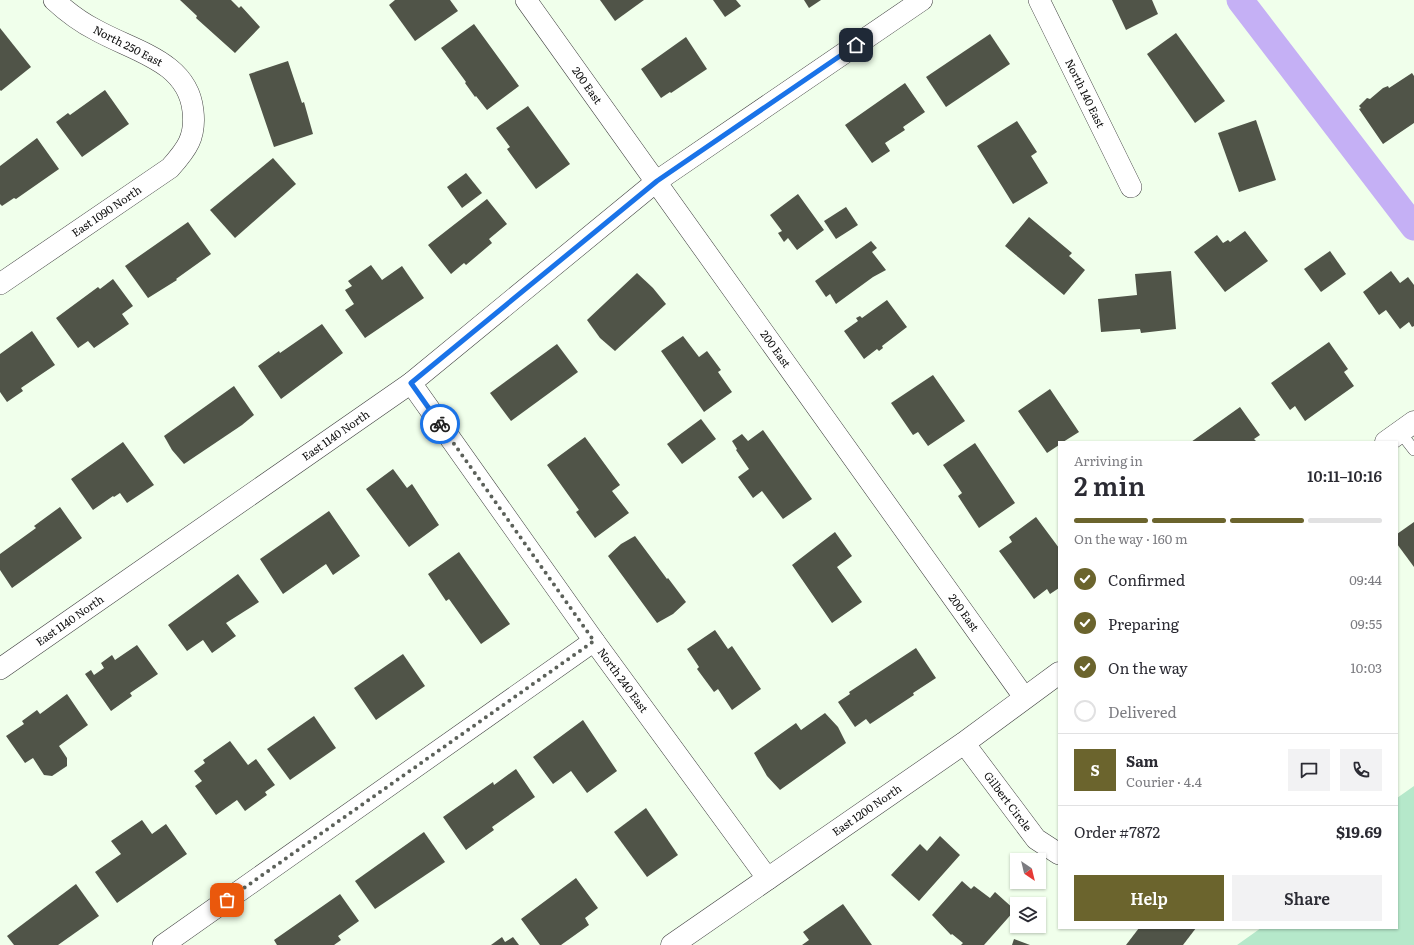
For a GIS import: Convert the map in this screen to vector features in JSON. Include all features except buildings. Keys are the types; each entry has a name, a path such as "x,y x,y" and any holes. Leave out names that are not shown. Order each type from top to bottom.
{"street":[{"name":"North 250 East","path":"54,0 69,14 96,30 159,60 173,70 185,84 192,100 194,124"},
{"name":"200 East","path":"526,0 657,181 1024,697"},
{"name":"East 1140 North","path":"0,669 411,383 657,181 922,0"},
{"name":"North 140 East","path":"1039,0 1131,188"},
{"name":"East 1090 North","path":"0,284 170,168 185,152 192,135 194,124"},
{"name":"North 240 East","path":"411,383 594,641 768,879"},
{"path":"163,945 594,641"},
{"name":"East 1200 North","path":"682,942 768,879 964,743 1024,697 1058,674"},
{"name":"Gilbert Circle","path":"964,743 1036,839 1058,853"}],"lane":[{"path":"1400,432 1414,450"}],"green space":[{"path":"1414,786 1414,945 1237,945 1260,929 1398,929 1398,797"}],"waterway":[{"path":"1240,0 1414,227"}],"way so far":[{"path":"227,900 594,641 440,424"}],"route":[{"path":"440,424 411,383 657,181 856,45"}]}
